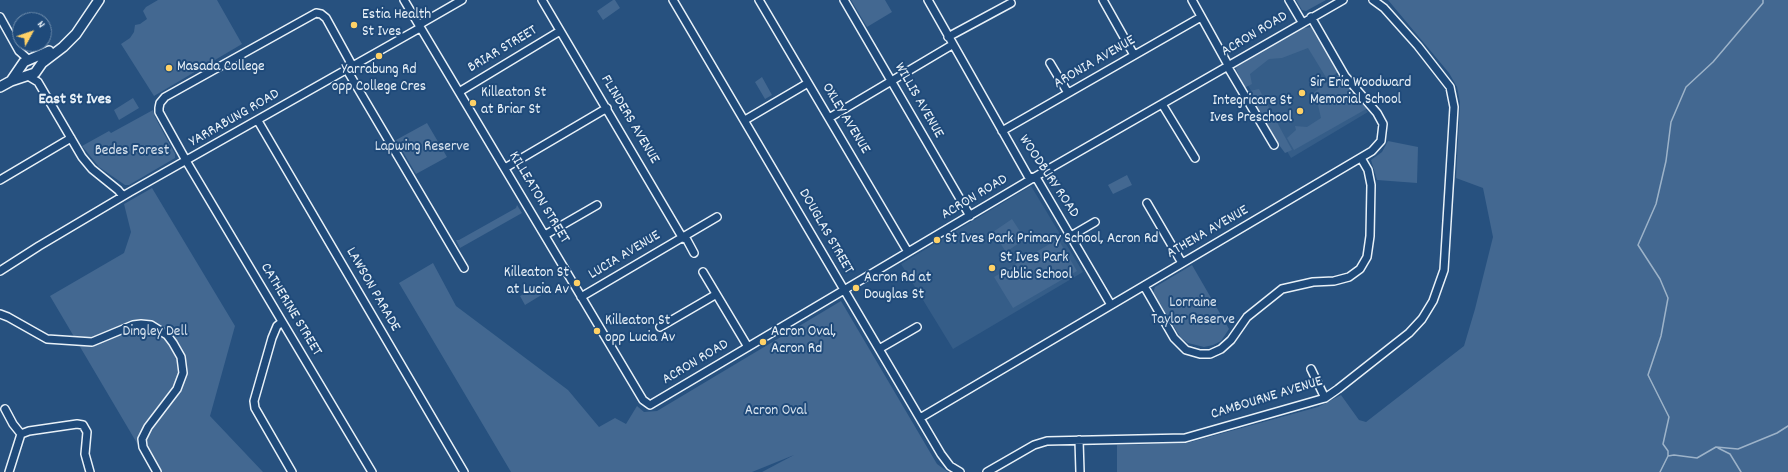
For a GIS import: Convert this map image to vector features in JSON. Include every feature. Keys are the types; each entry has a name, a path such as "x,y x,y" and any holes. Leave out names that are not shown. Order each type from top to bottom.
{"main road":[{"path":"11,81 26,63 46,53 66,39 85,16 95,0"},
{"path":"0,87 11,81 33,75 48,57 63,47 76,34 99,0"},
{"path":"26,63 36,64 37,70"},
{"path":"26,63 22,72 27,76"}],"street":[{"name":"KILLEATON STREET","path":"404,0 643,400 647,404 653,404"},
{"name":"YARRABUNG ROAD","path":"0,271 123,196 258,121 418,29 422,23 462,0"},
{"name":"FLINDERS AVENUE","path":"542,0 682,237 687,240 694,253"},
{"name":"DOUGLAS STREET","path":"673,0 941,454 950,466 960,472"},
{"name":"OXLEY AVENUE","path":"758,0 908,252"},
{"name":"WILLIS AVENUE","path":"844,0 970,216"},
{"name":"WOODBURY ROAD","path":"928,0 1028,176 1038,180 1112,305"},
{"path":"1103,0 1134,55"},
{"path":"1192,0 1274,145"},
{"path":"1289,0 1302,22"},
{"path":"1312,17 1343,0"},
{"name":"CAMBOURNE AVENUE","path":"987,472 1034,445 1047,441 1185,438 1325,398 1338,390 1409,333 1422,319 1433,301 1444,270 1454,107 1450,86 1418,46 1384,8 1373,0"},
{"path":"948,37 1011,3"},
{"name":"CATHERINE STREET","path":"350,68 326,18 321,14 316,13 162,100 160,103 159,112 186,161 372,472"},
{"path":"0,17 26,63"},
{"name":"ARONIA AVENUE","path":"1002,130 1202,17"},
{"name":"ACRON ROAD","path":"653,404 1033,178 1312,17"},
{"name":"ATHENA AVENUE","path":"920,418 1372,152 1381,141 1383,124 1377,113 1345,76 1312,17"},
{"name":"BRIAR STREET","path":"459,92 560,31"},
{"path":"829,118 952,44"},
{"path":"1050,63 1068,93"},
{"path":"350,68 464,268"},
{"path":"37,70 38,82 82,157 92,169 118,190 123,196"},
{"path":"27,76 38,82"},
{"path":"745,120 808,83"},
{"path":"1162,104 1195,158"},
{"path":"505,168 606,108"},
{"name":"LAWSON PARADE","path":"258,121 464,472"},
{"path":"0,180 71,138"},
{"path":"1144,286 1174,338 1186,350 1200,354 1210,354 1221,349 1231,340 1246,317 1282,289 1313,282 1334,281 1350,277 1360,269 1367,257 1370,236 1371,185 1368,170 1361,158"},
{"path":"1147,203 1182,263"},
{"path":"545,235 597,205"},
{"name":"LUCIA AVENUE","path":"581,297 717,217"},
{"path":"1071,236 1095,222"},
{"path":"703,272 748,347"},
{"path":"660,327 716,295"},
{"path":"0,314 47,339 92,342 133,325 141,324 151,325 166,335 173,343 181,357 183,374 177,389 148,426 142,439 142,446 157,472"},
{"path":"282,322 277,326 272,338 254,401 254,408 292,472"},
{"path":"879,349 917,327"},
{"path":"1311,369 1325,398"},
{"path":"5,409 13,424 21,434"},
{"path":"21,434 29,431 77,424 83,425 87,432 85,454 90,472"},
{"path":"9,472 21,434"},
{"path":"1079,440 1080,472"}],"shaded area":[{"name":"Sir Eric Woodward Memorial School","path":"1311,30 1338,78 1368,112 1291,158 1240,72"},
{"name":"St Ives Park Public School","path":"1031,186 1083,272 953,349 901,264"}],"green space":[{"name":"Masada College","path":"158,0 217,0 242,44 154,96 121,44 130,38 134,32 135,25 140,24 147,19 143,11 146,7"},
{"path":"615,0 620,8 603,20 597,11"},
{"path":"851,0 885,0 892,12 867,27"},
{"path":"1296,0 1326,0 1306,11 1302,10"},
{"path":"1388,0 1788,0 1788,472 1117,472 1117,445 1187,443 1318,407 1341,395 1359,420 1366,422 1464,346 1493,237 1483,188 1456,178 1460,103 1457,87 1449,73"},
{"path":"1311,27 1324,42 1340,71 1327,79 1308,48 1282,58 1269,59 1250,74 1252,84 1244,88 1234,64 1273,42 1275,44 1298,29"},
{"path":"1341,74 1368,108 1294,150 1287,138 1296,130 1295,126 1307,127 1321,118 1318,105 1310,96 1324,84"},
{"path":"762,77 772,95 765,99 755,82"},
{"path":"1259,89 1292,150 1285,153 1264,125 1245,92"},
{"path":"133,98 139,108 119,120 114,110"},
{"name":"Bedes Forest","path":"153,110 155,117 175,154 175,158 129,185 125,185 99,167 82,146 109,131 111,133"},
{"name":"Lapwing Reserve","path":"427,123 447,157 416,174 396,140"},
{"path":"1388,141 1418,147 1417,183 1377,180 1371,160 1382,152"},
{"path":"1127,175 1132,185 1113,194 1108,185"},
{"name":"Dingley Dell","path":"152,188 235,326 210,416 263,472 154,472 50,296 124,253 131,232 124,204"},
{"path":"517,205 522,213 460,248 456,240 459,240 516,208"},
{"path":"1012,219 1025,239 1006,252 993,232"},
{"path":"1058,239 1077,271 1013,308 994,277"},
{"name":"Acron Oval","path":"433,263 456,306 568,390 599,427 615,418 626,424 637,406 644,412 657,411 841,301 937,464 948,472 762,472 794,455 752,472 511,472 399,283"},
{"name":"Lorraine Taylor Reserve","path":"1192,265 1229,329 1221,341 1204,347 1188,343 1181,338 1153,293 1155,287"},
{"path":"538,286 543,294 525,305 520,296"}],"waterway":[{"path":"1668,456 1668,451 1663,444 1669,417 1648,375 1661,336 1668,298 1660,279 1638,245 1656,204 1666,161 1671,122 1686,87 1713,62 1763,3 1763,0"},
{"path":"1716,447 1738,449 1777,433 1788,426"},
{"path":"1660,472 1668,456 1674,455 1697,458 1716,447"},
{"path":"1718,448 1730,454 1741,472"}],"place":[{"name":"Estia Health St Ives","path":"354,25"},
{"name":"Yarrabung Rd opp College Cres","path":"379,56"},
{"name":"Masada College","path":"169,68"},
{"name":"Sir Eric Woodward Memorial School","path":"1302,93"},
{"name":"Killeaton St at Briar St","path":"473,103"},
{"name":"Integricare St Ives Preschool","path":"1300,111"},
{"name":"St Ives Park Primary School, Acron Rd","path":"937,240"},
{"name":"St Ives Park Public School","path":"992,268"},
{"name":"Killeaton St at Lucia Av","path":"577,283"},
{"name":"Acron Rd at Douglas St","path":"856,288"},
{"name":"Killeaton St opp Lucia Av","path":"597,331"},
{"name":"Acron Oval, Acron Rd","path":"763,342"}],"district":[{"name":"East St Ives","path":"75,101"}]}
